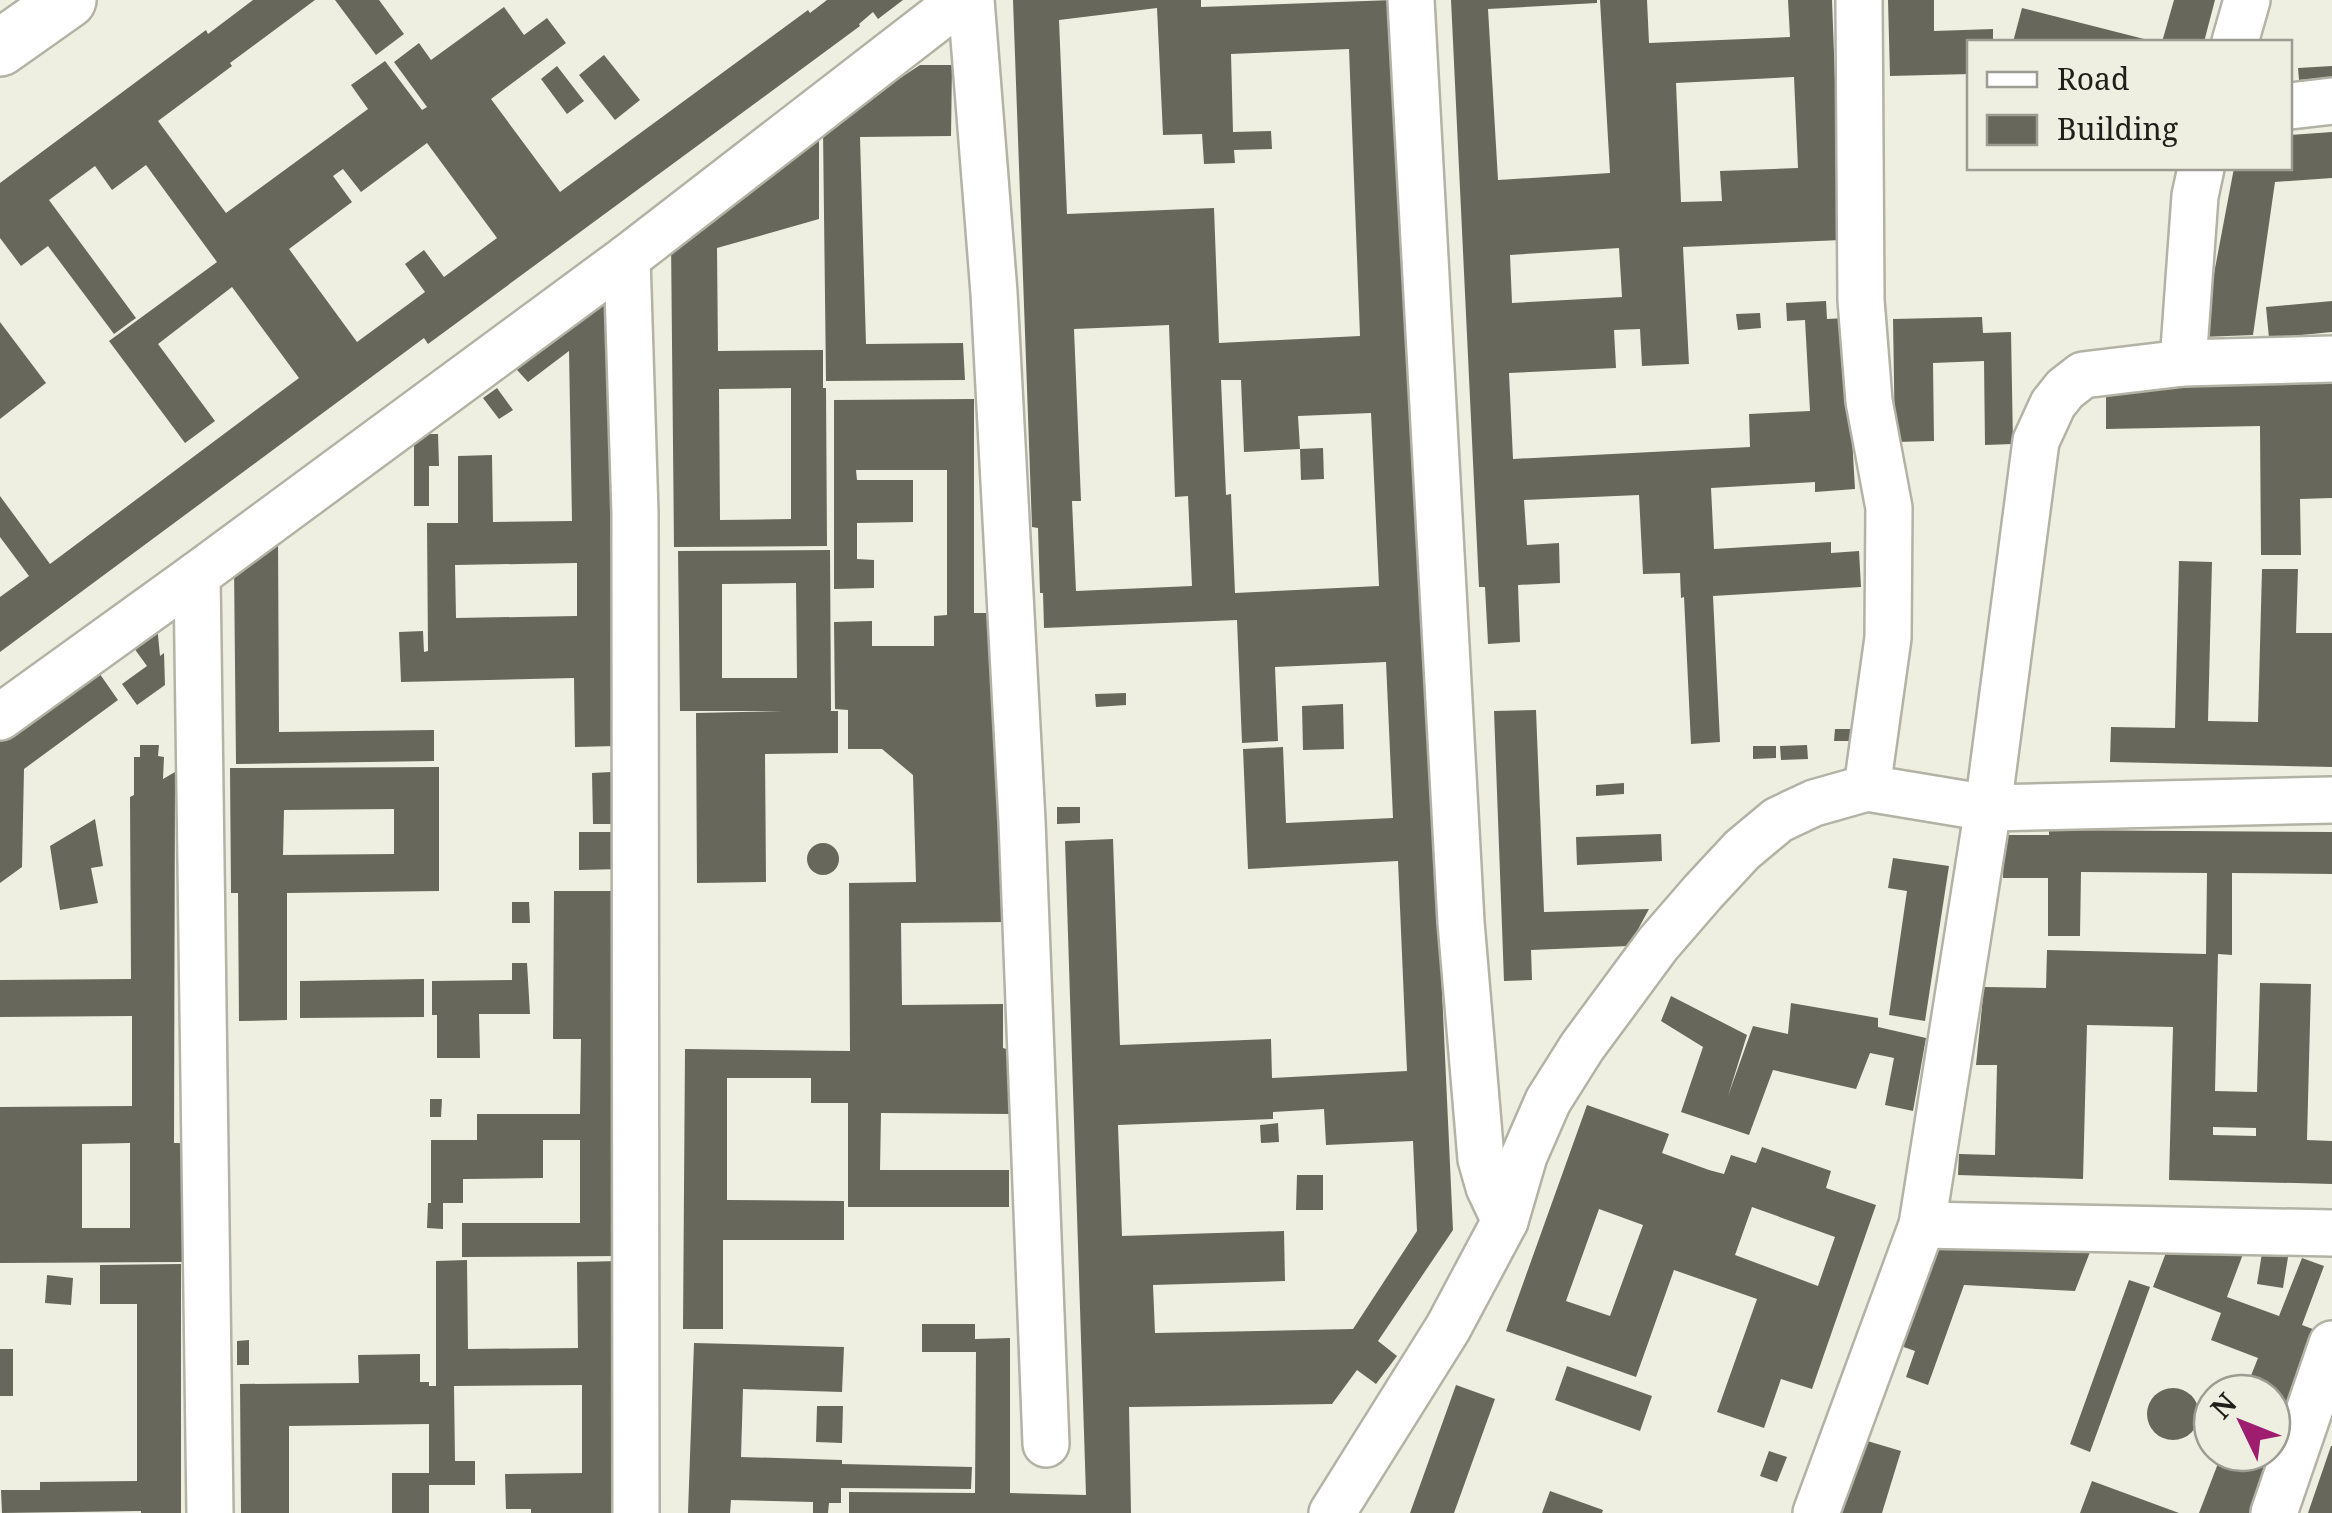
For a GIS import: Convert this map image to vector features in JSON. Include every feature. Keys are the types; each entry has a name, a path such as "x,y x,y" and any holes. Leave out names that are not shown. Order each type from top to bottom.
{"street":[{"path":"0,48 68,0"},
{"path":"0,717 627,258 961,0"},
{"path":"971,0 994,293 1017,723 1046,1444"},
{"path":"1411,0 1461,922 1481,1160 1505,1221"},
{"path":"1858,0 1862,300 1869,401 1888,508 1888,638 1867,788"},
{"path":"2236,40 2247,0"},
{"path":"2292,106 2332,101"},
{"path":"2183,363 2195,196 2201,170"},
{"path":"627,258 635,513 636,1513"},
{"path":"1816,1513 1922,1225 1988,808 2036,441 2045,419 2065,390 2083,375 2183,363 2332,359"},
{"path":"197,575 210,1513"},
{"path":"1332,1513 1448,1328 1505,1221 1524,1156 1548,1101 1582,1048 1658,944 1742,850 1778,820 1814,802 1867,788 1988,808 2332,800"},
{"path":"1922,1225 2332,1232"},
{"path":"2274,1513 2332,1344"}],"building":[{"path":"253,0 315,0 158,121 226,213 368,109 351,85 385,61 422,110 427,107 394,62 419,43 431,60 504,7 524,35 547,18 566,43 491,99 560,192 808,10 810,13 827,0 903,0 878,19 873,12 860,26 428,344 424,338 0,652 0,597 29,576 0,537 0,496 50,564 299,378 232,287 158,344 215,421 185,443 109,341 217,262 146,165 112,190 95,166 49,200 136,318 114,334 48,246 21,266 0,238 0,183 206,30 208,34","holes":["427,143 497,238 444,277 424,250 405,264 425,292 357,342 289,249 352,202 333,176 343,169 361,192"]},
{"path":"335,0 379,0 404,34 376,55"},
{"path":"1013,0 1201,0 1201,7 1393,0 1453,1230 1378,1341 1397,1356 1376,1384 1357,1370 1332,1404 1129,1407 1131,1513 849,1513 849,1492 975,1493 976,1352 922,1352 922,1324 975,1324 975,1339 1010,1338 1010,1493 1086,1495 1065,841 1113,839 1120,1045 1271,1039 1272,1078 1407,1071 1398,861 1248,869 1243,749 1283,747 1286,823 1393,818 1386,662 1275,667 1278,741 1242,743 1237,620 1044,628 1038,528 1032,527","holes":["1157,8 1163,135 1202,134 1204,164 1235,163 1234,150 1272,149 1271,131 1233,132 1231,54 1349,49 1360,336 1219,343 1214,208 1067,214 1059,20","1169,325 1175,497 1188,496 1192,586 1076,591 1072,501 1081,501 1074,329","1221,380 1241,380 1244,452 1300,449 1298,416 1371,413 1379,586 1235,593 1231,494 1226,495","1324,1109 1326,1145 1413,1141 1417,1231 1353,1329 1155,1333 1153,1285 1285,1281 1284,1231 1122,1236 1118,1125 1273,1119 1273,1112"]},
{"path":"1451,0 1597,0 1488,9 1498,180 1610,173 1600,0 1647,0 1649,43 1790,37 1788,0 1832,0 1841,240 1683,247 1689,364 1642,366 1640,329 1614,330 1616,368 1509,373 1513,459 1750,447 1749,414 1810,411 1805,320 1787,321 1786,303 1826,301 1827,319 1845,318 1855,489 1815,492 1815,482 1711,488 1714,549 1831,542 1831,553 1859,551 1861,587 1713,596 1720,742 1691,744 1680,573 1643,574 1639,495 1524,500 1527,545 1559,543 1560,583 1518,585 1520,642 1488,644 1485,587 1479,587","holes":["1794,77 1798,168 1720,171 1722,201 1681,202 1676,83","1619,248 1622,297 1512,303 1510,255"]},
{"path":"1888,0 1934,0 1934,31 1993,29 1993,40 1967,40 1967,74 1890,76"},
{"path":"2174,0 2215,0 2205,40 2163,40"},
{"path":"2022,8 2148,40 2014,40"},
{"path":"604,55 640,100 615,120 579,75"},
{"path":"920,65 952,65 951,136 860,137 866,344 963,343 965,380 826,381 823,129"},
{"path":"557,66 584,101 567,114 541,79"},
{"path":"2332,66 2332,77 2299,80 2298,68"},
{"path":"819,132 819,219 717,248 718,351 823,350 827,546 674,547 671,240","holes":["791,388 791,519 720,520 719,389"]},
{"path":"2332,132 2332,178 2275,182 2253,335 2202,337 2234,170 2292,170 2292,135"},
{"path":"610,300 617,746 575,747 574,678 401,682 399,632 423,631 424,652 428,651 427,523 458,523 458,456 492,455 493,522 572,521 569,351 528,382 507,359 588,301","holes":["577,563 577,616 456,618 455,565"]},
{"path":"2332,301 2332,332 2269,338 2266,307"},
{"path":"1760,313 1761,328 1738,330 1736,314"},
{"path":"1982,317 1983,333 2011,332 2013,444 1985,445 1984,361 1933,363 1934,441 1895,442 1893,319"},
{"path":"0,322 46,383 0,419"},
{"path":"2332,380 2332,498 2300,499 2301,555 2261,555 2260,426 2106,429 2106,384"},
{"path":"497,388 513,410 499,419 483,398"},
{"path":"974,399 974,613 988,613 988,645 997,645 1008,922 901,923 902,1005 1003,1004 1003,1048 1010,1050 1010,1114 881,1113 880,1170 1009,1170 1009,1207 848,1207 848,1103 811,1103 811,1078 727,1078 727,1200 844,1201 844,1240 723,1240 723,1329 683,1329 685,1049 850,1051 849,883 916,882 913,775 882,749 848,749 848,710 835,709 834,622 872,621 872,646 934,646 934,616 947,615 947,470 856,470 857,480 913,480 913,522 857,523 857,559 874,560 874,588 834,589 834,400"},
{"path":"414,434 438,434 439,466 429,466 429,506 414,506"},
{"path":"1323,448 1324,479 1301,480 1300,449"},
{"path":"278,537 279,732 434,730 434,761 236,764 234,566"},
{"path":"830,550 831,711 838,711 838,753 765,754 766,882 697,883 696,713 783,711 680,711 678,551","holes":["796,583 797,678 722,678 722,584"]},
{"path":"2179,561 2212,562 2208,721 2258,722 2262,569 2298,569 2296,633 2332,633 2332,767 2110,762 2111,727 2175,728"},
{"path":"157,625 160,656 164,653 165,685 137,705 122,684 147,666 131,644"},
{"path":"97,670 118,700 24,769 22,867 0,883 0,740"},
{"path":"1126,693 1126,705 1096,707 1095,694"},
{"path":"1343,704 1344,749 1303,750 1302,706"},
{"path":"1536,710 1544,912 1649,909 1629,946 1531,950 1532,980 1504,981 1494,711"},
{"path":"1835,729 1851,729 1850,741 1834,741"},
{"path":"140,745 159,745 158,756 164,757 163,779 175,772 174,1143 182,1143 182,1262 0,1263 0,1107 132,1106 132,1016 0,1017 0,980 131,979 130,797 134,795 134,757 140,757","holes":["130,1143 130,1228 82,1228 82,1144"]},
{"path":"1807,745 1808,759 1781,760 1780,746"},
{"path":"1753,746 1776,746 1776,758 1753,759"},
{"path":"439,767 439,891 287,893 287,1020 239,1021 238,893 231,893 230,768","holes":["394,809 394,854 283,855 284,810"]},
{"path":"611,772 611,824 593,824 592,773"},
{"path":"1624,783 1624,794 1596,796 1596,785"},
{"path":"1057,807 1080,807 1080,823 1057,824"},
{"path":"95,819 103,866 91,868 98,903 60,910 50,846"},
{"path":"2049,830 2332,832 2332,874 2232,873 2232,955 2218,954 2215,1091 2257,1092 2260,983 2311,984 2307,1140 2332,1141 2332,1184 2169,1180 2173,1027 2087,1025 2083,1179 1958,1175 1959,1154 1995,1155 1997,1065 1976,1065 1984,987 2046,988 2047,950 2206,954 2207,873 2081,872 2080,936 2048,936 2048,878 2003,878 2004,835 2049,835","holes":["2213,1127 2256,1128 2256,1136 2213,1135"]},
{"path":"579,832 622,832 623,869 579,870"},
{"path":"1661,834 1662,861 1577,865 1576,837"},
{"path":"823,843 834,848 839,859 834,870 823,875 812,870 807,859 812,848"},
{"path":"1893,858 1949,866 1925,1021 1889,1015 1907,891 1888,888"},
{"path":"554,891 624,891 621,1256 462,1257 462,1223 580,1223 580,1140 543,1140 543,1178 463,1179 463,1203 443,1203 443,1229 427,1228 431,1140 477,1140 477,1114 580,1114 581,1039 553,1039"},
{"path":"512,902 529,902 530,923 512,923"},
{"path":"512,963 527,963 530,1014 479,1014 480,1058 437,1058 432,981 512,980"},
{"path":"424,979 424,1017 300,1018 300,981"},
{"path":"1671,996 1747,1035 1728,1096 1753,1026 1788,1034 1791,1003 1878,1018 1878,1027 1926,1038 1913,1111 1885,1105 1894,1058 1870,1053 1856,1089 1773,1070 1749,1135 1681,1112 1703,1047 1661,1021"},
{"path":"430,1099 442,1099 441,1117 430,1117"},
{"path":"1587,1105 1669,1134 1662,1153 1709,1170 1724,1174 1731,1155 1756,1163 1762,1147 1831,1171 1826,1188 1876,1205 1812,1389 1781,1379 1764,1428 1717,1412 1757,1299 1674,1270 1636,1377 1506,1331","holes":["1752,1207 1835,1237 1818,1286 1735,1255","1599,1209 1643,1225 1610,1316 1566,1301"]},
{"path":"1278,1123 1279,1142 1261,1143 1260,1125"},
{"path":"1297,1175 1323,1175 1323,1210 1296,1210"},
{"path":"1984,1235 2023,1237 2023,1250 2090,1252 2075,1291 1964,1285 1928,1385 1906,1377 1915,1351 1898,1345 1933,1246 1984,1249"},
{"path":"2246,1246 2227,1297 2279,1316 2302,1258 2324,1266 2302,1325 2318,1331 2292,1399 2292,1373 2252,1373 2258,1358 2211,1340 2221,1313 2153,1287 2167,1250"},
{"path":"2262,1253 2288,1257 2283,1288 2257,1284"},
{"path":"467,1260 468,1349 578,1348 577,1262 619,1261 621,1513 531,1513 531,1509 506,1509 505,1474 582,1473 582,1385 454,1386 455,1461 475,1461 475,1485 429,1485 429,1513 392,1513 392,1473 429,1473 429,1424 289,1426 289,1513 241,1513 240,1384 359,1383 358,1355 420,1354 420,1382 436,1386 436,1261"},
{"path":"181,1264 181,1513 2,1513 1,1490 40,1490 40,1482 137,1481 137,1304 100,1304 100,1265"},
{"path":"47,1275 73,1278 71,1305 45,1303"},
{"path":"2129,1280 2150,1287 2090,1452 2070,1444"},
{"path":"249,1340 249,1365 237,1365 237,1341"},
{"path":"694,1343 844,1347 842,1392 743,1389 741,1457 972,1467 971,1489 841,1488 841,1503 829,1503 828,1513 813,1513 813,1502 731,1500 730,1513 688,1513"},
{"path":"0,1349 13,1349 13,1396 0,1396"},
{"path":"1567,1366 1652,1396 1640,1431 1555,1400"},
{"path":"1456,1385 1495,1399 1454,1513 1410,1513"},
{"path":"2163,1390 2183,1390 2192,1395 2192,1433 2173,1440 2163,1438 2149,1424 2149,1404"},
{"path":"817,1406 843,1406 842,1443 816,1442"},
{"path":"1864,1440 1901,1451 1882,1513 1841,1513"},
{"path":"2331,1446 2332,1513 2308,1513"},
{"path":"1769,1451 1787,1457 1777,1482 1760,1476"},
{"path":"2214,1473 2264,1473 2249,1513 2199,1513"},
{"path":"2092,1481 2179,1513 2080,1513"},
{"path":"1550,1491 1603,1510 1602,1513 1542,1513"}]}
